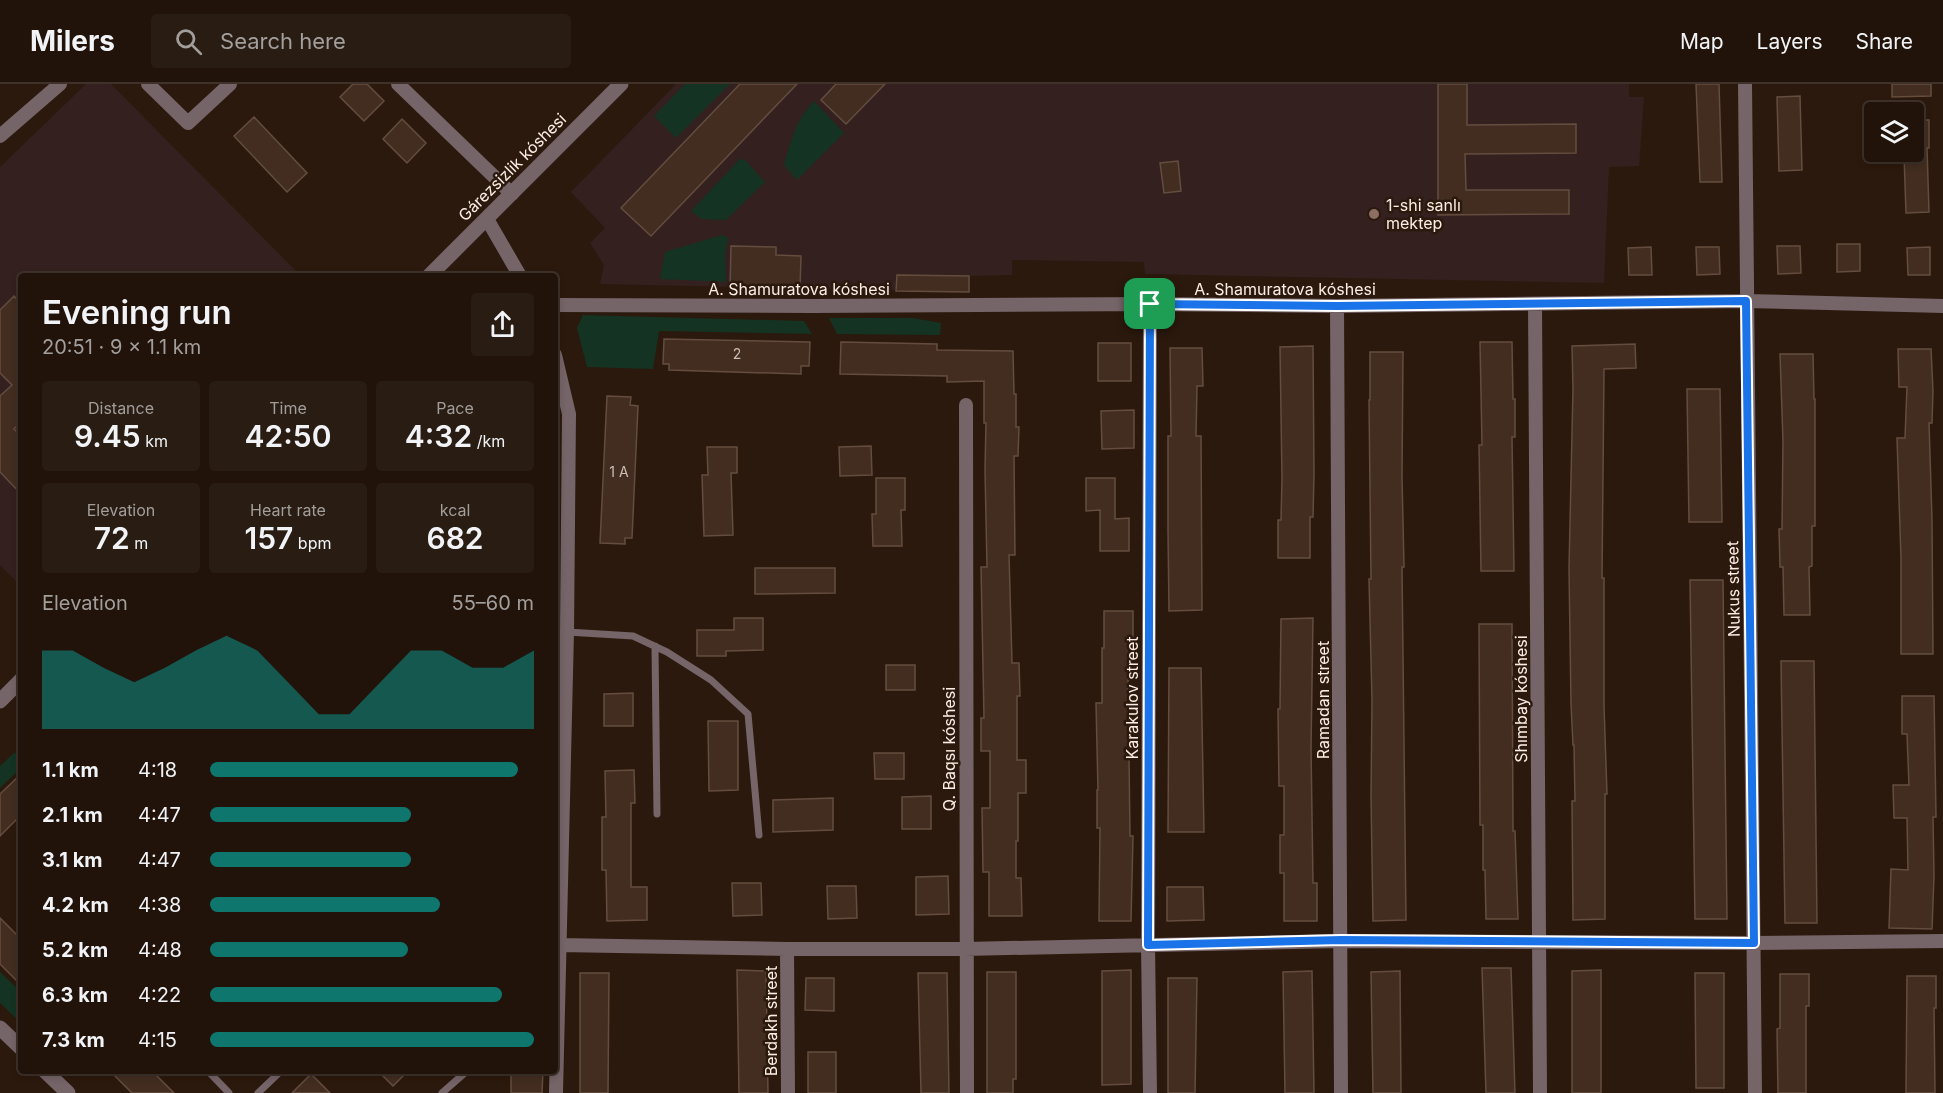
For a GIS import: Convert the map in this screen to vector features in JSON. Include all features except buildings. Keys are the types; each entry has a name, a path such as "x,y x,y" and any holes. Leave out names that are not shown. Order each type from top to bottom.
{"street":[{"path":"0,136 60,84"},
{"path":"148,84 188,123 230,84"},
{"path":"398,84 512,194"},
{"name":"Gárezsizlik kóshesi","path":"432,273 621,84"},
{"name":"Nukus street","path":"1745,84 1755,1093"},
{"path":"487,219 518,273"},
{"name":"A. Shamuratova kóshesi","path":"558,305 1337,306 1746,301 1943,306"},
{"name":"Karakulov street","path":"1150,304 1148,945 1150,1093"},
{"name":"Shımbay kóshesi","path":"1535,305 1540,1093"},
{"name":"Ramadan street","path":"1337,306 1341,1093"},
{"path":"558,369 568,414 567,632 559,819 560,945 558,974"},
{"name":"Q. Baqsı kóshesi","path":"966,405 967,1093"},
{"path":"0,701 18,683"},
{"path":"560,945 965,949 1341,940 1754,943 1943,941"},
{"name":"Berdakh street","path":"787,949 788,1093"},
{"path":"0,1028 18,1045"},
{"path":"48,1074 68,1093"},
{"path":"556,1074 556,1093"}],"lane":[{"path":"567,632 633,636 655,646 711,680 748,714 759,836"},
{"path":"655,646 657,814"},
{"path":"211,1074 229,1093"},
{"path":"258,1093 278,1074"},
{"path":"442,1093 464,1074"}],"shaded area":[{"path":"86,84 111,84 298,273 18,273 18,583 0,565 0,167"},
{"path":"676,84 1629,84 1629,97 1644,97 1639,166 1609,167 1604,283 1145,274 1144,262 1012,260 1012,275 969,276 969,292 600,284 604,265 590,243 605,228 571,192"}],"green space":[{"path":"685,84 730,84 676,138 654,116"},
{"path":"814,101 844,133 797,180 784,165 798,123"},
{"path":"740,159 746,161 765,182 726,220 701,219 691,211"},
{"path":"722,235 728,238 725,254 726,282 660,279 665,252"},
{"path":"583,315 804,321 812,334 659,331 653,369 587,367 577,328"},
{"path":"829,318 913,318 941,323 940,335 837,334"},
{"path":"14,753 18,754 18,771 0,788 0,766"},
{"path":"0,972 18,989 18,1020 0,1003"}],"place":[{"name":"1-shi sanlı mektep","path":"1374,214"}],"route":[{"path":"1746,301 1754,943 1341,940 1148,945 1150,304 1337,306 1746,301"}]}
